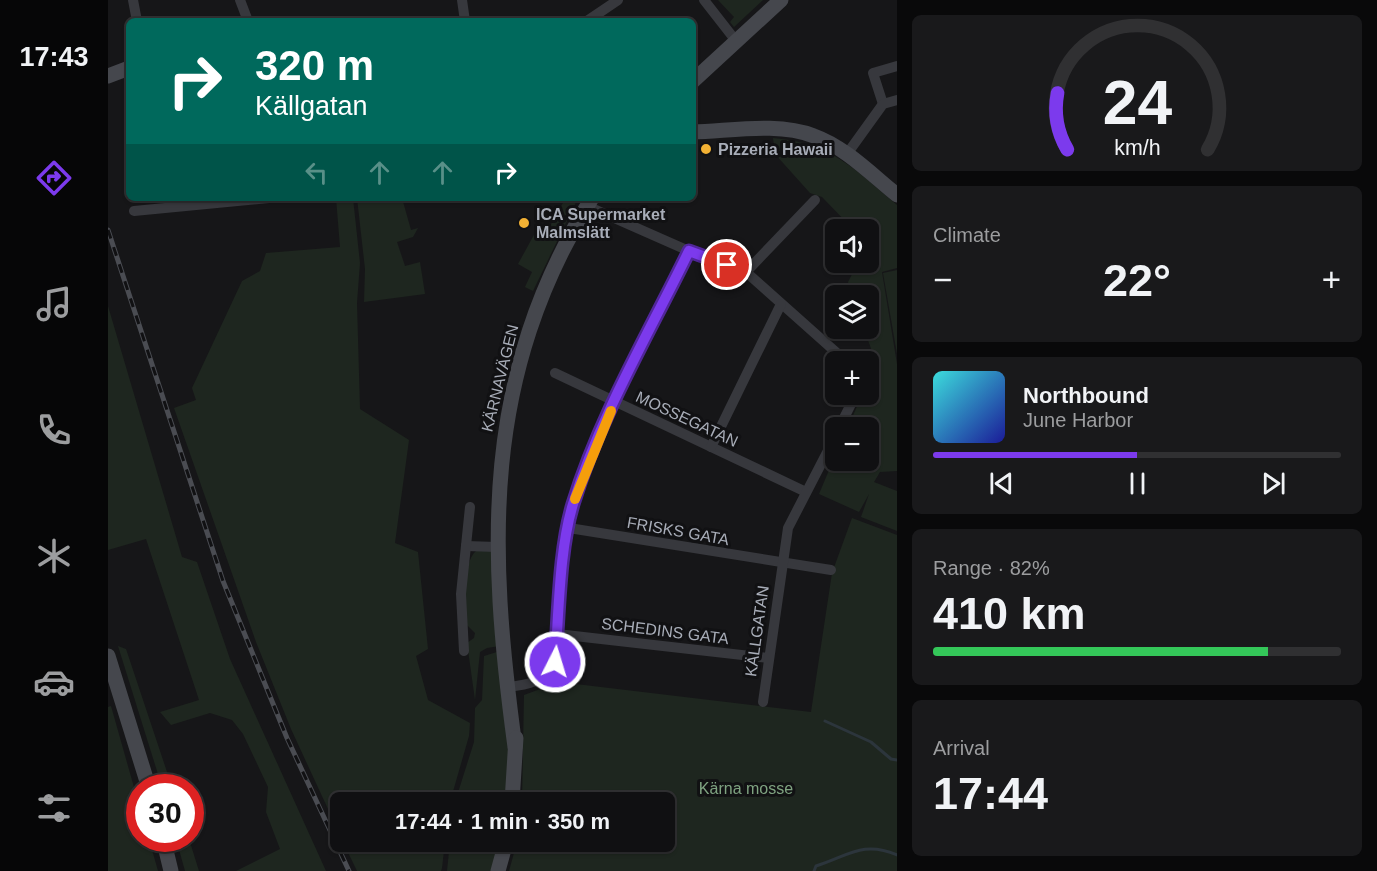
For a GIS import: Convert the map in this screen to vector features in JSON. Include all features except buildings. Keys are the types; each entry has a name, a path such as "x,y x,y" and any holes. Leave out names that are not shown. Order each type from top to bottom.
{"street":[{"path":"133,0 136,18"},
{"path":"240,0 247,18"},
{"path":"462,0 465,18"},
{"path":"591,18 618,0"},
{"path":"704,0 736,41"},
{"path":"696,78 781,0"},
{"path":"883,104 873,73 897,66"},
{"path":"108,76 126,69"},
{"path":"847,154 883,104 897,100"},
{"path":"696,132 776,129 814,135 847,154 897,195"},
{"path":"746,272 815,200"},
{"path":"134,211 186,202 207,201"},
{"path":"589,202 689,251 746,272 834,351"},
{"name":"KÄRNAVÄGEN","path":"513,792 515,747 499,580 499,479 506,425 518,369 540,300 569,236 589,202"},
{"path":"511,687 531,684 549,673 555,662 572,506 587,465 615,402 689,251"},
{"path":"711,447 781,304"},
{"name":"MOSSEGATAN","path":"555,373 806,492"},
{"name":"KÄLLGATAN","path":"763,702 788,528 825,456"},
{"path":"464,651 461,594 470,507"},
{"name":"FRISKS GATA","path":"569,528 782,564"},
{"path":"466,546 498,547"},
{"name":"KÄLLGATAN","path":"782,564 831,570"},
{"name":"SCHEDINS GATA","path":"557,633 768,658"},
{"path":"108,656 145,774"},
{"path":"166,852 171,871"},
{"path":"498,871 503,852"}],"green space":[{"path":"718,0 763,0 734,27 730,22 734,17"},
{"path":"773,138 794,141 827,152 854,169 897,205 897,268 882,272 897,364 897,471 880,472 874,482 897,491 897,531 861,517 869,494 859,512 819,494 829,471 879,471 879,417 852,417 858,405 879,405 879,351 872,351 868,339 879,339 879,285 849,285 848,282 853,273 879,273 879,219 843,219 822,197 810,193 775,154"},
{"path":"336,201 353,201 360,263 357,303 360,409 409,440 395,543 418,552 428,649 416,656 428,700 470,723 469,736 453,792 330,792 330,813 291,729 256,642 174,408 196,400 192,388 242,281 260,271 266,253 340,247"},
{"path":"357,201 403,201 411,230 418,228 413,237 397,242 405,266 420,262 425,294 364,302 365,269"},
{"path":"564,201 577,201 533,291 525,287 532,272 518,264 535,233 544,237"},
{"path":"897,270 897,354 883,273"},
{"path":"108,306 182,557 197,562 230,659 326,871 236,871 280,849 266,812 268,787 243,734 232,720 210,713 171,725 160,712 199,700 146,539 108,550"},
{"name":"Kärna mosse","path":"852,518 897,535 897,871 509,871 514,852 675,852 675,792 522,792 524,695 559,682 811,712 832,573"},
{"path":"476,551 492,551 500,646 487,648 480,652 475,700 467,643 474,638 475,633 467,625 466,597 469,565"},
{"path":"118,646 126,649 168,774 158,774"},
{"path":"500,651 509,735 506,792 458,792 474,742 475,708 482,700 484,656"},
{"path":"111,706 130,774 126,774 126,852 153,852 158,871 108,871 108,707"},
{"path":"180,852 193,852 199,871 185,871"},
{"path":"348,852 444,852 441,871 357,871"},
{"path":"449,852 496,852 492,871 447,871"}],"waterway":[{"path":"825,721 871,742 891,759 897,760"},
{"path":"814,871 816,866 865,849 897,855"}],"railway":[{"path":"108,230 223,581 287,738 349,871"}],"slow traffic":[{"path":"575,499 611,411"}],"place":[{"name":"Pizzeria Hawaii","path":"706,149"},
{"name":"ICA Supermarket Malmslätt","path":"524,223"}],"route":[{"path":"555,662 561,581 572,506 587,465 615,402 689,251 727,265"}]}
